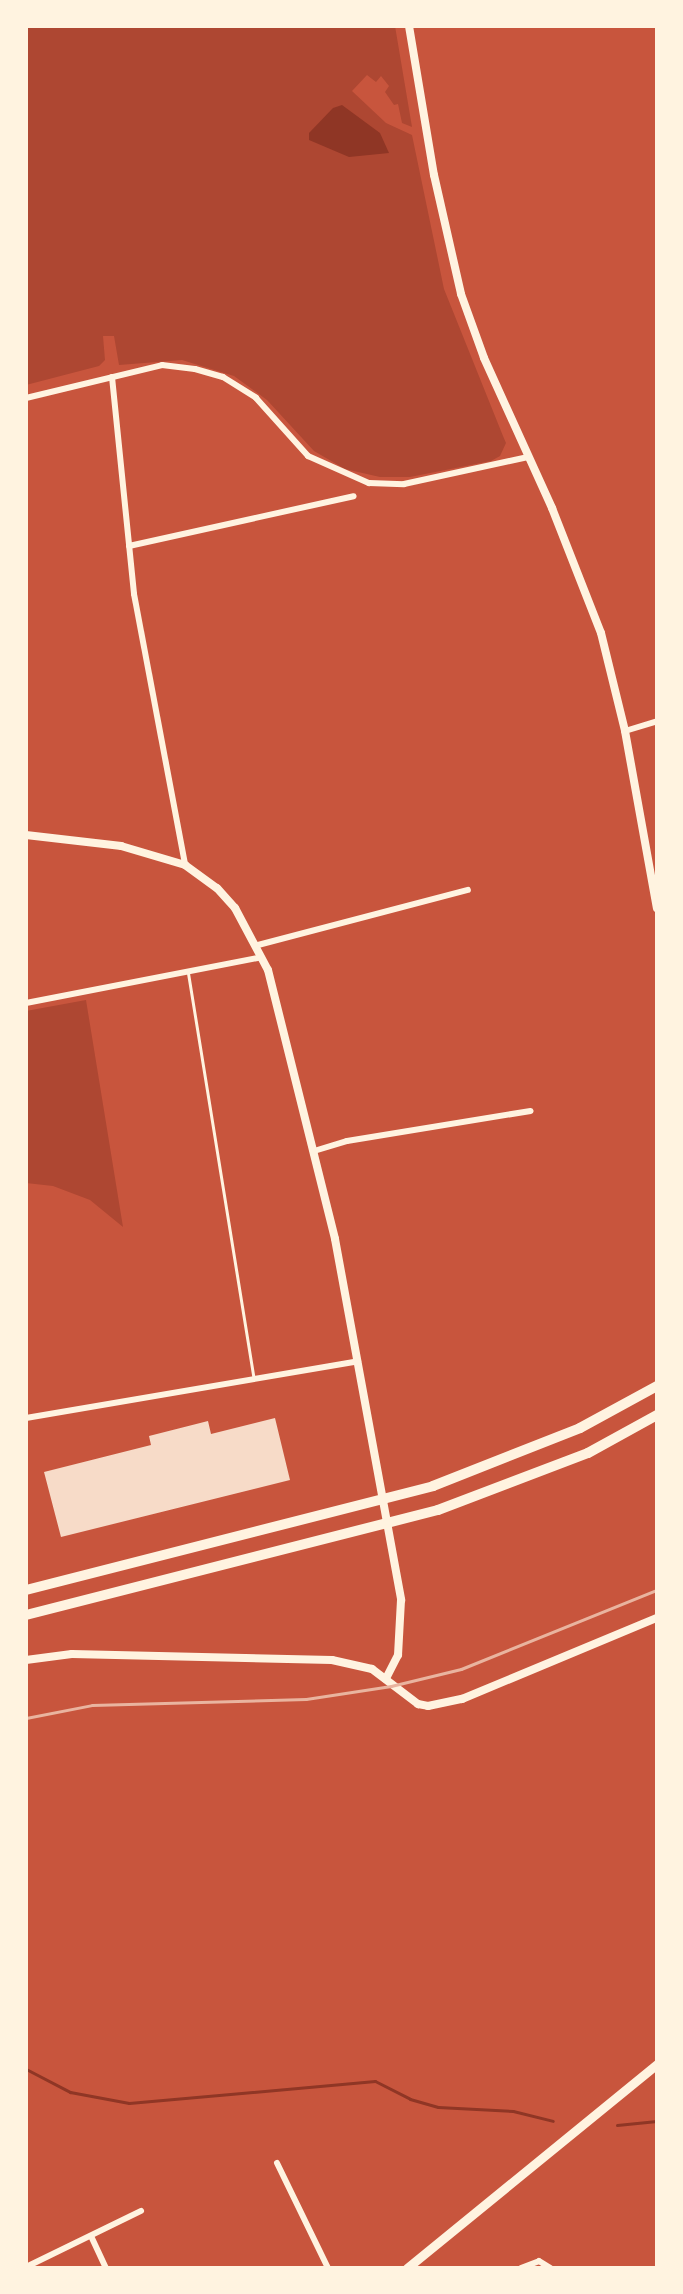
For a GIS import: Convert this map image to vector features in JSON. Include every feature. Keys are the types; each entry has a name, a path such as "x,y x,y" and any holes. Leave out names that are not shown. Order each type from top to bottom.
{"highway":[{"path":"26,1590 383,1501 532,1450 657,1386"},
{"path":"26,1615 386,1526 588,1453 657,1415"}],"main road":[{"path":"407,2268 657,2064"}],"street":[{"path":"409,26 453,266 480,347 589,599 610,666 625,731 657,908"},
{"path":"26,398 162,365 223,377 256,398 308,456 369,483 404,484 528,457"},
{"path":"112,377 129,546 155,715 185,865"},
{"path":"129,546 354,496"},
{"path":"625,731 657,721"},
{"path":"26,835 121,846 185,865 227,898 258,945 275,989 314,1151 358,1361 383,1501 402,1620 398,1655 386,1679"},
{"path":"258,945 468,890"},
{"path":"26,1003 262,956"},
{"path":"314,1151 347,1141 531,1111"},
{"path":"26,1418 358,1361"},
{"path":"26,1660 72,1654 294,1657 349,1662 372,1669 418,1704 449,1702 657,1618"},
{"path":"277,2163 328,2268"},
{"path":"26,2267 141,2211"},
{"path":"91,2236 106,2268"},
{"path":"521,2268 533,2262 547,2266"}],"lane":[{"path":"188,973 254,1379"}],"shaded area":[{"path":"26,26 395,26 412,127 402,123 398,104 394,105 385,92 389,86 381,76 376,82 367,75 352,91 386,123 412,135 444,289 506,443 500,456 491,461 410,477 380,477 345,469 314,451 267,400 234,376 182,360 119,365 114,336 103,336 105,360 99,366 26,385"},
{"path":"342,105 380,133 389,153 349,157 309,140 309,133 333,108"},
{"path":"86,1000 123,1227 90,1200 53,1186 26,1183 26,1011"}],"building":[{"path":"275,1418 290,1480 61,1537 44,1472 151,1445 149,1436 208,1421 211,1434"}],"waterway":[{"path":"26,2069 70,2092 129,2103 375,2081 410,2099 438,2107 513,2111 553,2121"},
{"path":"617,2125 657,2121"}],"railway":[{"path":"26,1718 92,1705 306,1699 391,1686 461,1669 657,1590"}]}
